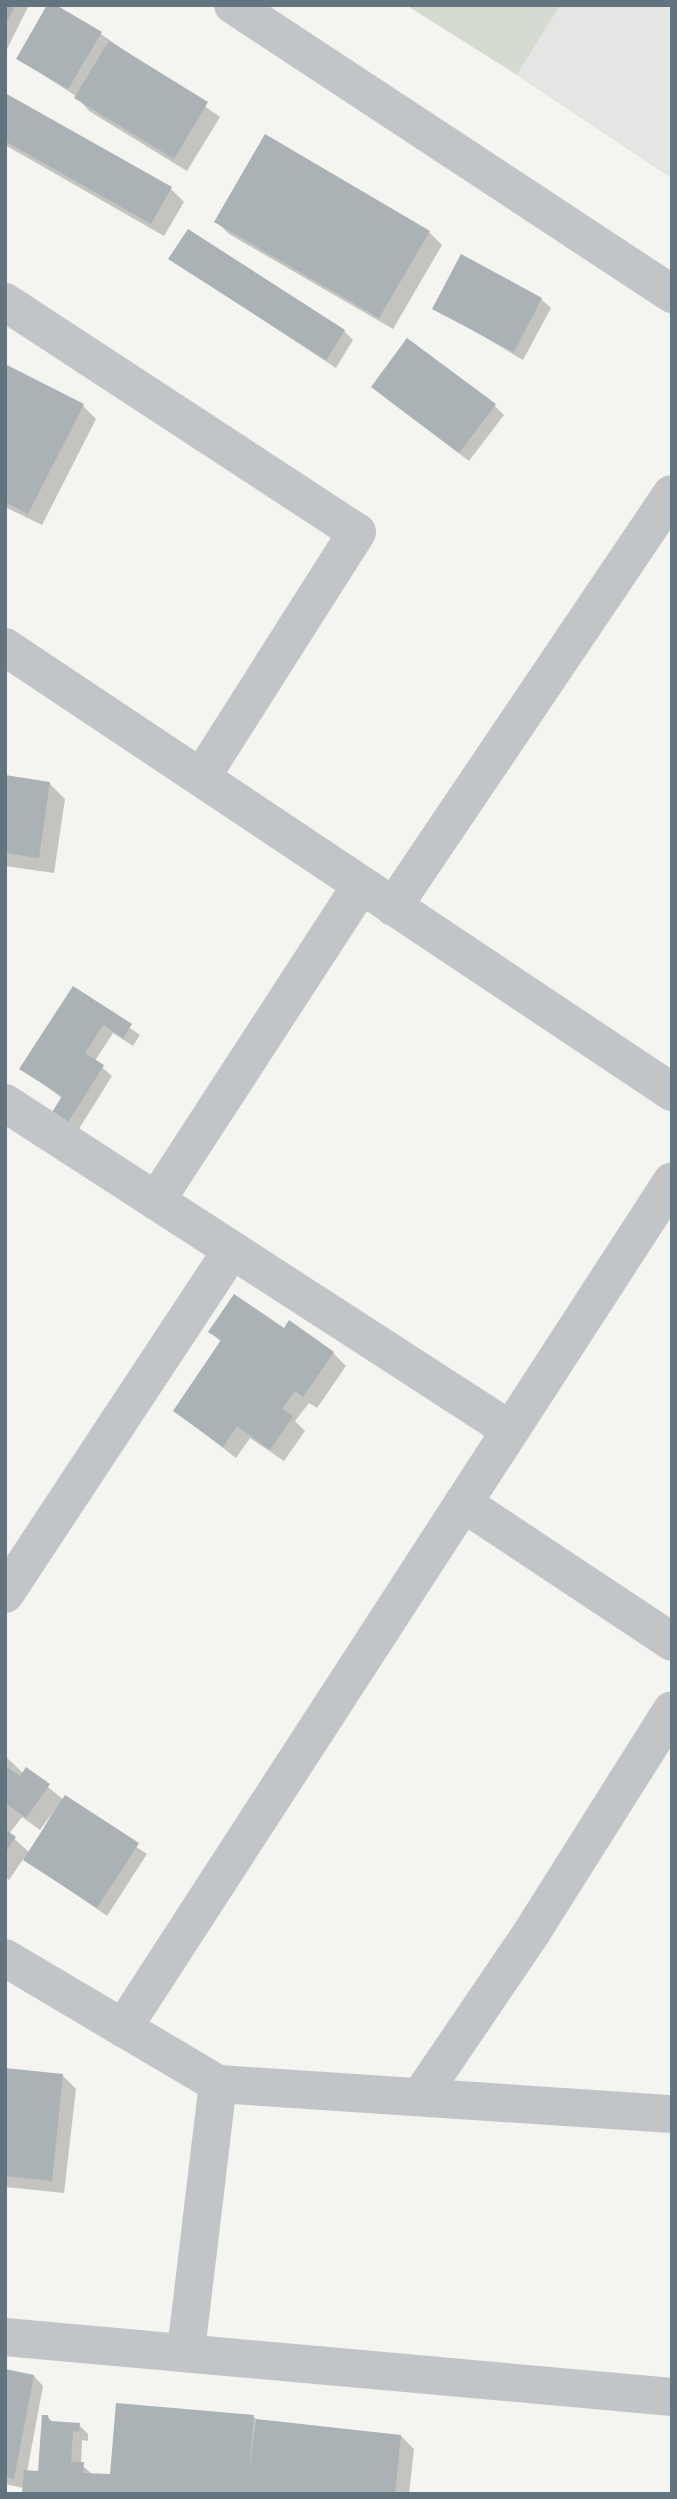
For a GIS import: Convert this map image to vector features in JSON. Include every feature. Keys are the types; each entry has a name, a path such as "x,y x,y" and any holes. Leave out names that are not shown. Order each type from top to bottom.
{"street":[{"path":"233,5 672,294"},
{"path":"5,302 357,531 201,778"},
{"path":"393,907 672,494"},
{"path":"5,647 672,1093"},
{"path":"156,1201 361,884"},
{"path":"5,1103 510,1430"},
{"path":"122,2028 672,1181"},
{"path":"5,1594 232,1250"},
{"path":"463,1503 672,1642"},
{"path":"420,2097 532,1932 672,1710"},
{"path":"5,1958 218,2084 672,2114"},
{"path":"186,2351 218,2084"},
{"path":"5,2337 186,2351 672,2397"}],"shaded area":[{"path":"406,5 560,5 517,75"},
{"path":"560,5 672,5 672,179 517,75"}],"building":[{"path":"5,5 15,5 5,26"},
{"path":"47,5 56,5 102,32 68,89 16,59"},
{"path":"109,41 208,102 174,159 74,98"},
{"path":"5,93 172,187 151,224 5,141"},
{"path":"265,134 430,231 379,318 214,222"},
{"path":"188,229 345,330 326,360 168,259"},
{"path":"461,254 542,298 514,352 432,309"},
{"path":"407,338 496,404 459,453 371,387"},
{"path":"5,364 84,404 28,514 5,502"},
{"path":"5,775 50,782 39,858 5,853"},
{"path":"73,986 132,1024 123,1038 103,1025 85,1053 104,1065 67,1124 51,1114 62,1096 19,1069"},
{"path":"234,1294 284,1328 289,1320 334,1352 303,1397 295,1391 282,1409 293,1416 270,1450 237,1426 223,1447 173,1411 221,1340 208,1332"},
{"path":"5,1766 20,1776 26,1767 50,1784 26,1818 8,1805 5,1809"},
{"path":"65,1795 139,1843 97,1908 23,1860"},
{"path":"5,1829 16,1837 5,1853"},
{"path":"5,2068 63,2074 52,2181 5,2176"},
{"path":"5,2369 34,2375 14,2479 5,2477"},
{"path":"116,2403 254,2415 249,2473 256,2419 401,2435 395,2494 22,2493 24,2470 38,2471 42,2415 48,2415 49,2421 80,2423 79,2432 73,2431 71,2462 84,2462 83,2473 110,2474"}]}
